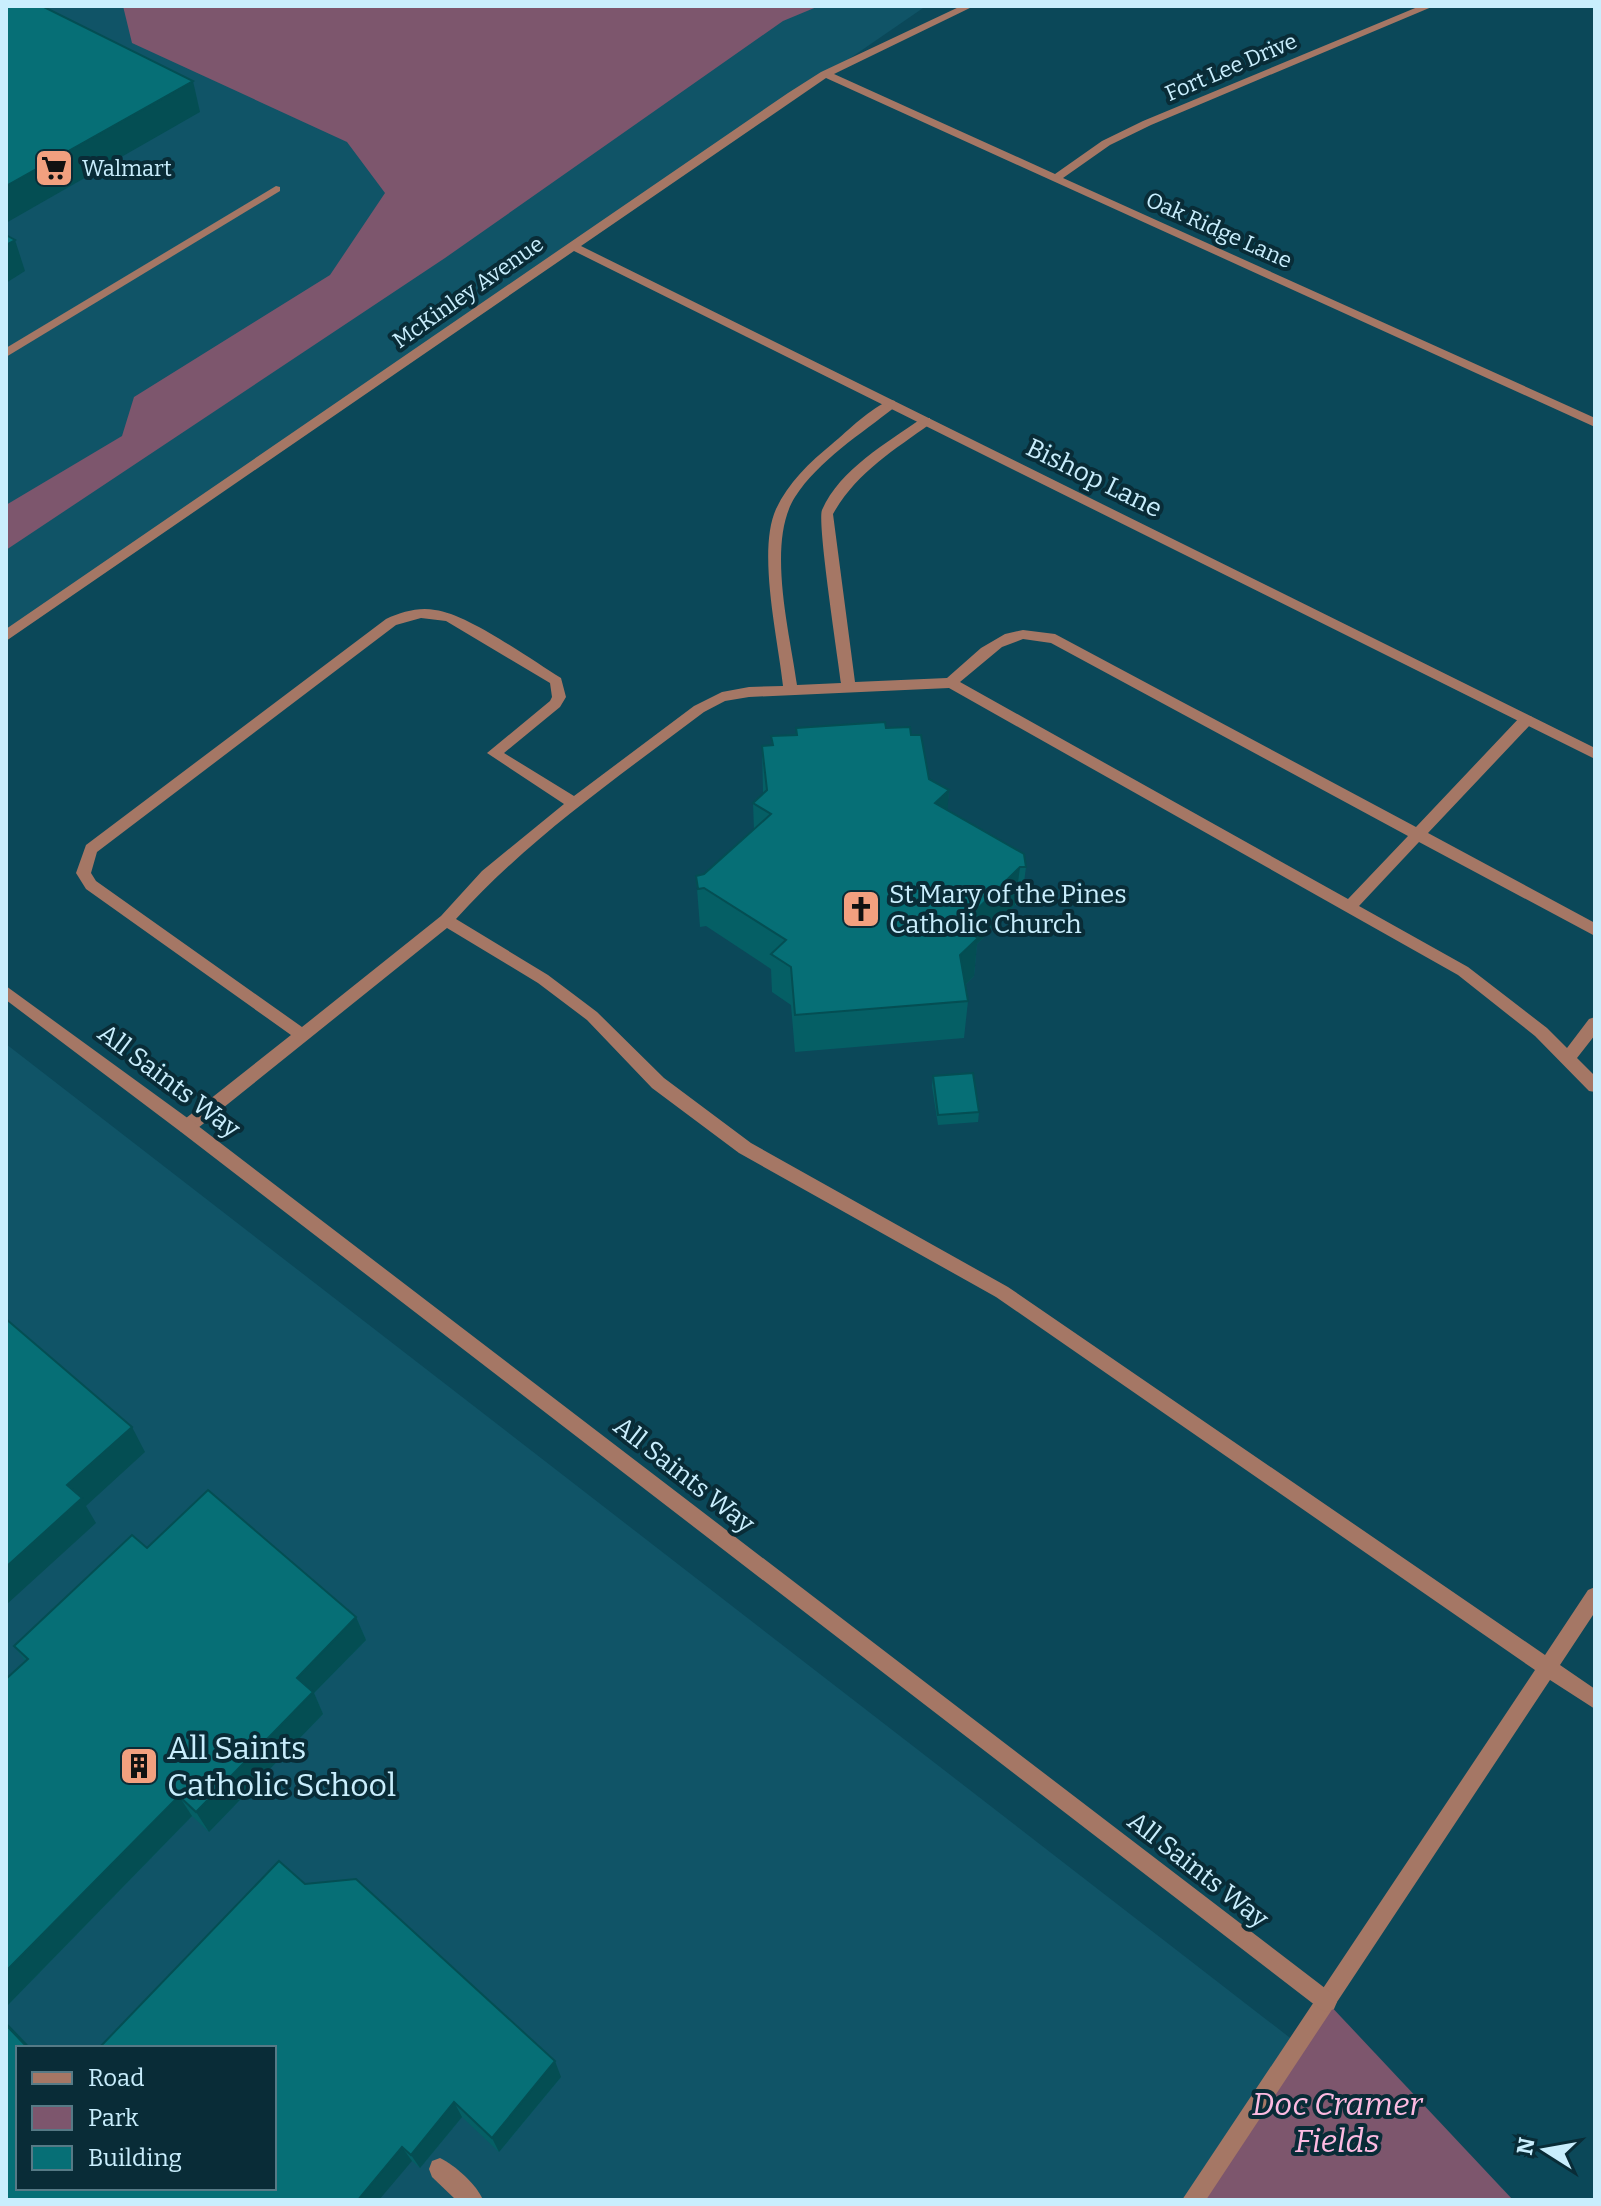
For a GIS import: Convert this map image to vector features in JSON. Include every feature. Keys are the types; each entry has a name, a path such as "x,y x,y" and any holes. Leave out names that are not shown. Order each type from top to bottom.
{"street":[{"name":"McKinley Avenue","path":"6,636 571,245 825,74 969,6"},
{"name":"Fort Lee Drive","path":"1056,178 1106,143 1147,123 1429,6"},
{"name":"Oak Ridge Lane","path":"825,74 1595,423"},
{"path":"6,353 276,189"},
{"name":"Bishop Lane","path":"571,245 1595,754"},
{"path":"791,691 775,541 782,510 820,462 891,404"},
{"path":"849,688 827,514 837,493 859,470 926,421"},
{"path":"302,1035 91,885 83,873 91,849 391,622 411,614 432,613 451,618 556,681 560,690 555,704 494,753 574,803"},
{"path":"951,683 1007,637 1026,633 1046,636 1595,930"},
{"path":"187,1127 446,920 487,875 574,803 699,709 722,697 951,683 1463,971 1541,1032 1595,1086"},
{"path":"1350,906 1526,720"},
{"path":"446,920 543,979 580,1007 658,1083 745,1148 1002,1292 1595,1700"},
{"name":"All Saints Way","path":"6,992 187,1127 1327,2002"},
{"path":"1568,1059 1595,1023"},
{"path":"1193,2200 1595,1596"},
{"path":"440,2169 472,2200"}],"shaded area":[{"path":"6,6 926,6 6,638"},
{"path":"6,1044 1298,2044 1193,2200 6,2200"}],"green space":[{"path":"123,6 819,6 783,21 445,258 6,550 6,505 122,436 134,397 330,275 385,193 347,142 132,43"},
{"name":"Doc Cramer Fields","path":"1327,2002 1513,2200 1193,2200"}],"building":[{"name":"Walmart","path":"6,6 42,6 193,81 6,186"},
{"path":"6,235 15,240 6,245"},
{"name":"St Mary of the Pines Catholic Church","path":"885,722 886,728 910,727 911,735 921,735 929,779 949,790 935,803 1024,854 1026,867 1020,867 959,927 978,938 960,955 968,1001 795,1015 791,967 771,954 786,940 704,888 698,889 696,876 704,874 771,814 753,803 767,790 762,746 773,745 771,736 797,735 796,728"},
{"path":"973,1073 979,1112 938,1115 933,1076"},
{"path":"6,1319 132,1427 67,1485 82,1498 6,1567"},
{"name":"All Saints Catholic School","path":"208,1490 356,1617 297,1678 313,1692 196,1812 179,1796 6,1971 6,1679 28,1659 14,1646 132,1535 147,1548"},
{"name":"All Saints Catholic School","path":"279,1861 305,1884 356,1879 555,2061 492,2138 454,2102 411,2155 402,2147 358,2200 6,2200 6,2025 26,2046 16,2046 16,2190 276,2190 276,2046 101,2046"}],"place":[{"name":"Walmart","path":"54,168"},
{"name":"St Mary of the Pines Catholic Church","path":"861,909"},
{"name":"All Saints Catholic School","path":"139,1766"}]}
